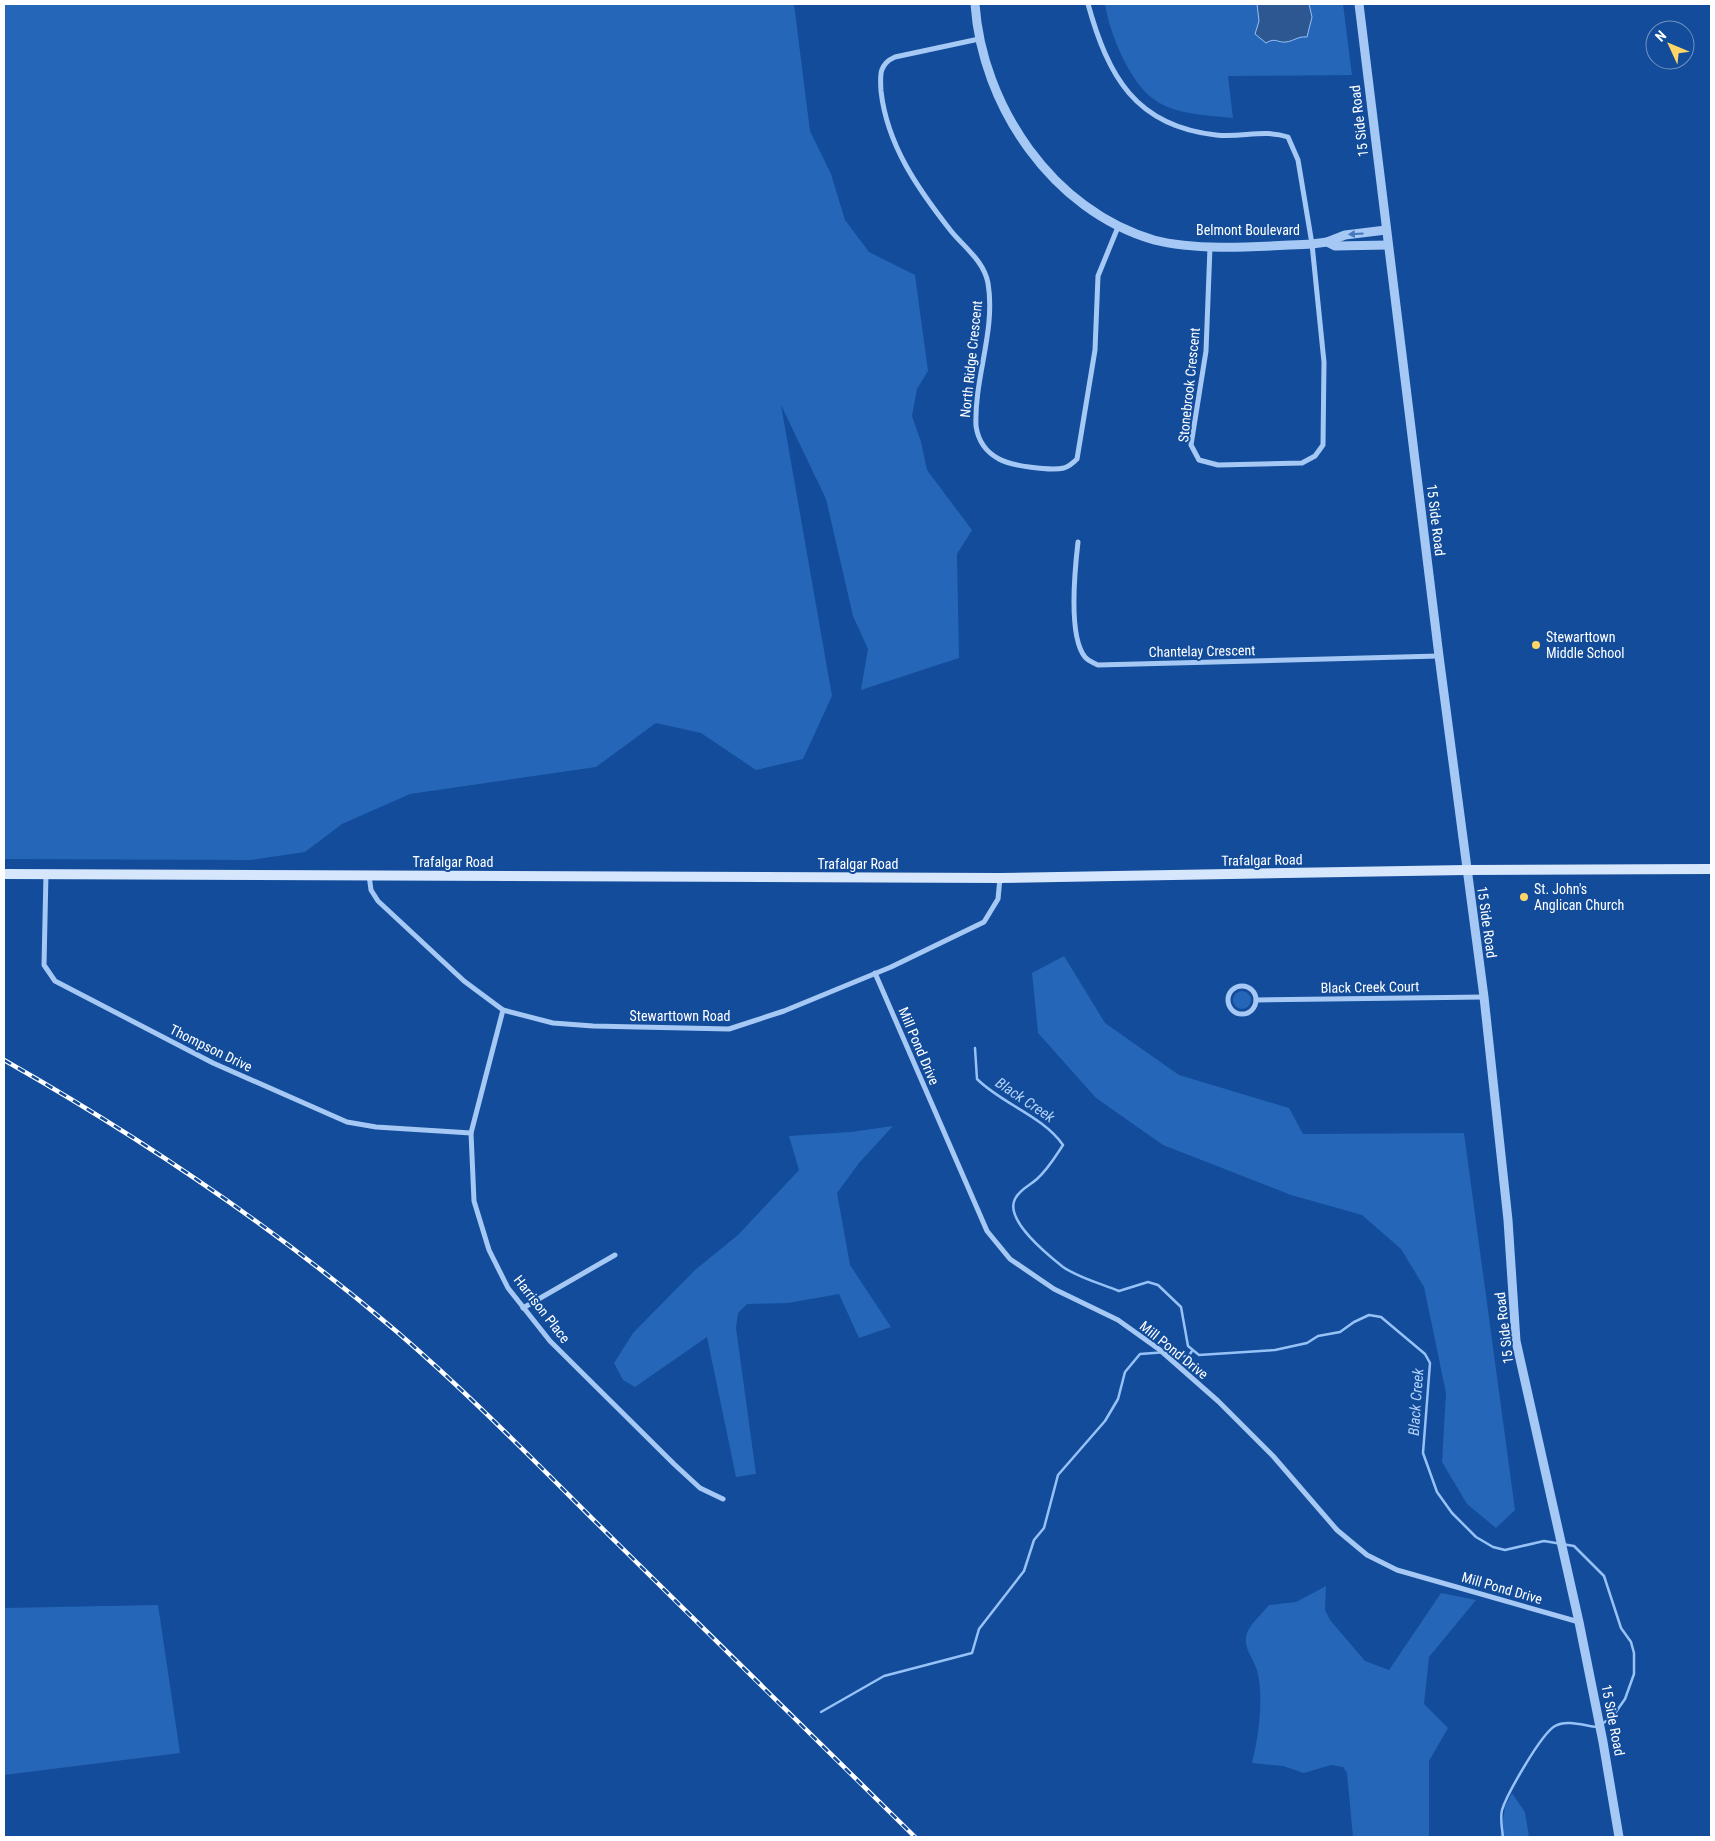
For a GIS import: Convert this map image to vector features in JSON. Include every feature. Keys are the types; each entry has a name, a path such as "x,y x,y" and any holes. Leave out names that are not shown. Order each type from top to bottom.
{"main road":[{"name":"Trafalgar Road","path":"4,874 1000,878 1466,870 1711,870"}],"street":[{"name":"Belmont Boulevard","path":"975,4 979,39 1001,102 1016,131 1035,157 1075,197 1118,227 1155,240 1210,247 1312,244 1327,242 1345,235 1386,230"},
{"name":"Stonebrook Crescent","path":"1088,4 1097,38 1109,66 1124,90 1144,109 1177,127 1198,132 1218,135 1275,132 1288,137 1298,160 1312,244 1324,362 1323,445 1315,456 1302,463 1218,465 1199,460 1191,445 1206,351 1210,247"},
{"name":"15 Side Road","path":"1359,4 1439,656 1484,998 1508,1220 1516,1341 1579,1622 1600,1725 1619,1837"},
{"name":"North Ridge Crescent","path":"979,39 895,57 882,66 880,78 885,117 907,170 941,217 979,262 985,272 988,290 987,336 976,426 979,439 998,459 1009,463 1050,469 1065,468 1077,460 1095,350 1098,276 1118,227"},
{"name":"Belmont Boulevard","path":"1327,242 1335,246 1388,244"},
{"name":"Chantelay Crescent","path":"1078,542 1074,579 1078,645 1086,659 1098,665 1439,656"},
{"name":"Thompson Drive","path":"46,874 44,965 56,982 213,1063 347,1122 376,1127 471,1133"},
{"name":"Stewarttown Road","path":"369,875 371,890 378,901 464,981 504,1010 553,1023 593,1026 730,1029 784,1011 891,967 984,922 998,899 1000,878"},
{"name":"Mill Pond Drive","path":"875,973 987,1230 1010,1259 1054,1289 1118,1320 1160,1350 1225,1408 1273,1456 1337,1530 1367,1555 1398,1570 1579,1622"},
{"path":"1243,986 1253,990 1256,1000 1251,1010 1241,1013 1232,1008 1229,998 1234,989 1243,986"},
{"name":"Black Creek Court","path":"1256,1000 1484,998"},
{"name":"Harrison Place","path":"504,1010 471,1133 474,1201 489,1250 508,1288 550,1341 700,1488 723,1499"},
{"path":"523,1308 615,1255"}],"shaded area":[{"path":"4,4 794,4 810,131 831,174 845,220 869,252 915,275 928,371 917,389 912,416 921,442 927,470 972,530 957,554 959,658 861,690 868,649 853,616 826,499 781,405 832,696 803,759 756,770 701,733 656,723 596,767 410,794 342,824 305,852 250,860 4,859"},
{"path":"1105,4 1343,4 1352,75 1228,76 1233,118 1192,114 1172,109 1155,100 1146,92 1129,70 1111,29"},
{"path":"1257,4 1309,4 1312,17 1307,37 1286,42 1274,40 1266,43 1255,34 1259,21"},
{"path":"1064,956 1105,1023 1179,1075 1289,1108 1303,1134 1464,1133 1515,1510 1496,1528 1467,1504 1442,1462 1446,1393 1424,1287 1401,1249 1362,1215 1291,1195 1163,1145 1096,1098 1038,1033 1032,973"},
{"path":"1242,991 1248,994 1251,1000 1248,1006 1242,1009 1236,1006 1233,1000 1236,994"},
{"path":"893,1126 859,1163 837,1193 850,1265 891,1327 859,1338 839,1294 788,1303 747,1304 738,1313 736,1328 756,1474 736,1477 707,1337 635,1387 623,1380 614,1363 633,1333 695,1270 738,1235 799,1170 789,1136 851,1132"},
{"path":"1326,1586 1325,1610 1330,1620 1365,1661 1389,1670 1441,1593 1476,1600 1429,1657 1424,1704 1448,1728 1429,1761 1429,1837 1353,1837 1347,1773 1343,1767 1331,1765 1304,1773 1283,1766 1252,1763 1259,1728 1260,1692 1257,1670 1246,1643 1247,1633 1269,1605 1296,1602"},
{"path":"158,1605 180,1753 4,1775 4,1608"},
{"path":"1512,1793 1525,1812 1529,1837 1500,1837 1505,1807"}],"waterway":[{"name":"Black Creek","path":"975,1048 977,1079 998,1096 1045,1126 1063,1145 1041,1175 1017,1196 1013,1207 1021,1227 1038,1246 1063,1267 1083,1278 1119,1291 1148,1282 1158,1285 1181,1307 1188,1346 1199,1355 1275,1350 1307,1343 1318,1336 1340,1332 1354,1322 1369,1315 1381,1317 1425,1354 1430,1363 1423,1453 1437,1492 1452,1513 1476,1537 1493,1547 1505,1550 1544,1541 1574,1546 1604,1576 1621,1628 1631,1642 1634,1653 1634,1674 1625,1699 1613,1716 1602,1724"},
{"path":"821,1712 884,1676 972,1653 979,1629 1024,1571 1034,1540 1044,1528 1058,1475 1105,1421 1118,1399 1125,1372 1140,1354 1167,1352 1188,1357 1192,1351"},
{"name":"Black Creek","path":"1503,1837 1501,1816 1505,1802 1525,1765 1549,1731 1555,1726 1565,1723 1597,1727"}],"railway":[{"path":"4,1060 107,1121 206,1186 303,1256 396,1331 509,1436 915,1837"}],"place":[{"name":"Stewarttown Middle School","path":"1536,645"},
{"name":"St. John's Anglican Church","path":"1524,897"}]}
